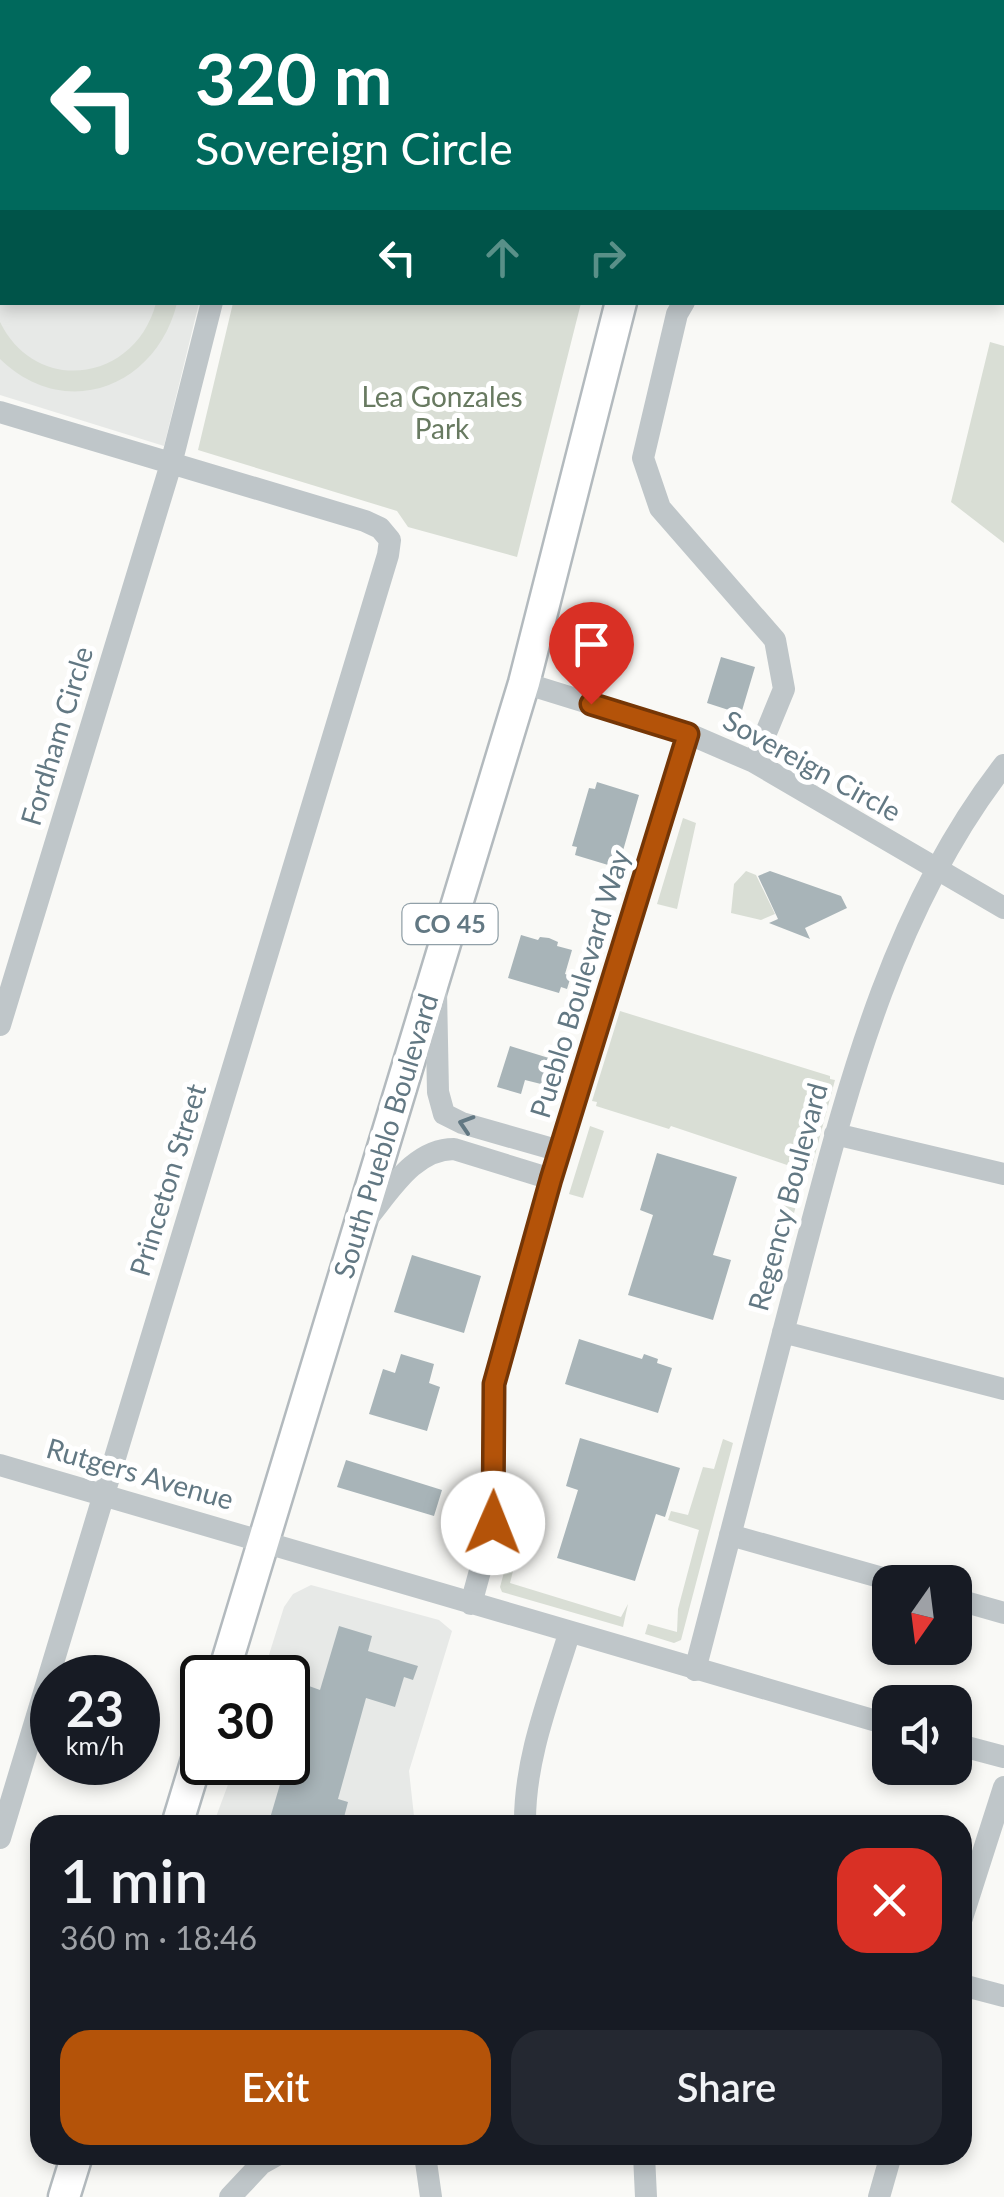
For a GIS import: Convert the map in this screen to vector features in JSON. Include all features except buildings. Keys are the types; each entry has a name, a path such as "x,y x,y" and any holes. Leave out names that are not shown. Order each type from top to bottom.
{"main road":[{"name":"South Pueblo Boulevard","path":"229,1655 524,683 620,305"},
{"path":"181,1815 190,1785"},
{"path":"64,2197 74,2165"}],"street":[{"name":"Fordham Circle","path":"0,1025 171,464 211,305"},
{"path":"682,305 643,458 660,508 775,640 784,689 754,762"},
{"path":"0,412 171,464"},
{"name":"Princeton Street","path":"0,1838 390,540 380,528 366,521 171,464"},
{"name":"Sovereign Circle","path":"524,683 688,734 754,762 1004,908"},
{"name":"Pueblo Boulevard Way","path":"472,1604 492,1536 494,1384 551,1179 688,734"},
{"name":"Regency Boulevard","path":"694,1670 835,1134 892,959 937,870 982,793 1004,765"},
{"path":"436,971 438,1092 444,1114 462,1124 560,1151"},
{"path":"835,1134 1004,1174"},
{"path":"356,1231 404,1174 430,1152 454,1149 551,1179"},
{"path":"783,1332 1004,1390"},
{"name":"Rutgers Avenue","path":"0,1465 872,1720"},
{"path":"730,1536 872,1575"},
{"path":"972,1604 1004,1613"},
{"path":"526,1815 529,1770 570,1634"},
{"path":"972,1749 1004,1758"},
{"path":"972,1887 1004,1787"},
{"path":"972,1988 1004,1996"},
{"path":"230,2197 260,2165"},
{"path":"427,2165 430,2197"},
{"path":"644,2165 646,2197"},
{"path":"879,2197 888,2165"}],"shaded area":[{"path":"0,305 199,305 164,446 0,395"},
{"path":"311,1585 439,1620 452,1631 409,1771 414,1815 217,1815 228,1785 310,1785 310,1655 269,1655 284,1607 293,1594"}],"green space":[{"path":"155,305 176,305 166,332 150,356 130,374 106,386 80,391 53,389 26,378 0,359 0,322 17,346 37,362 60,370 84,370 108,363 128,349 145,329"},
{"name":"Lea Gonzales Park","path":"233,305 580,305 517,557 408,527 397,511 198,450"},
{"path":"990,342 1004,346 1004,543 951,502"},
{"path":"683,818 696,823 677,909 657,904"},
{"path":"746,871 756,875 775,914 761,920 731,913 734,884"},
{"path":"620,1011 835,1080 787,1239 772,1235 790,1166 671,1126 669,1129 596,1106 597,1102 592,1101"},
{"path":"590,1126 604,1131 583,1198 569,1194"},
{"path":"723,1439 733,1443 681,1640 674,1643 645,1634 648,1624 677,1632 678,1609 699,1530 668,1520 671,1511 688,1515 703,1467 714,1469"},
{"path":"509,1554 516,1559 510,1583 621,1617 628,1604 623,1627 502,1592"}],"route":[{"path":"493,1523 494,1384 551,1179 688,734 591,704"}]}
